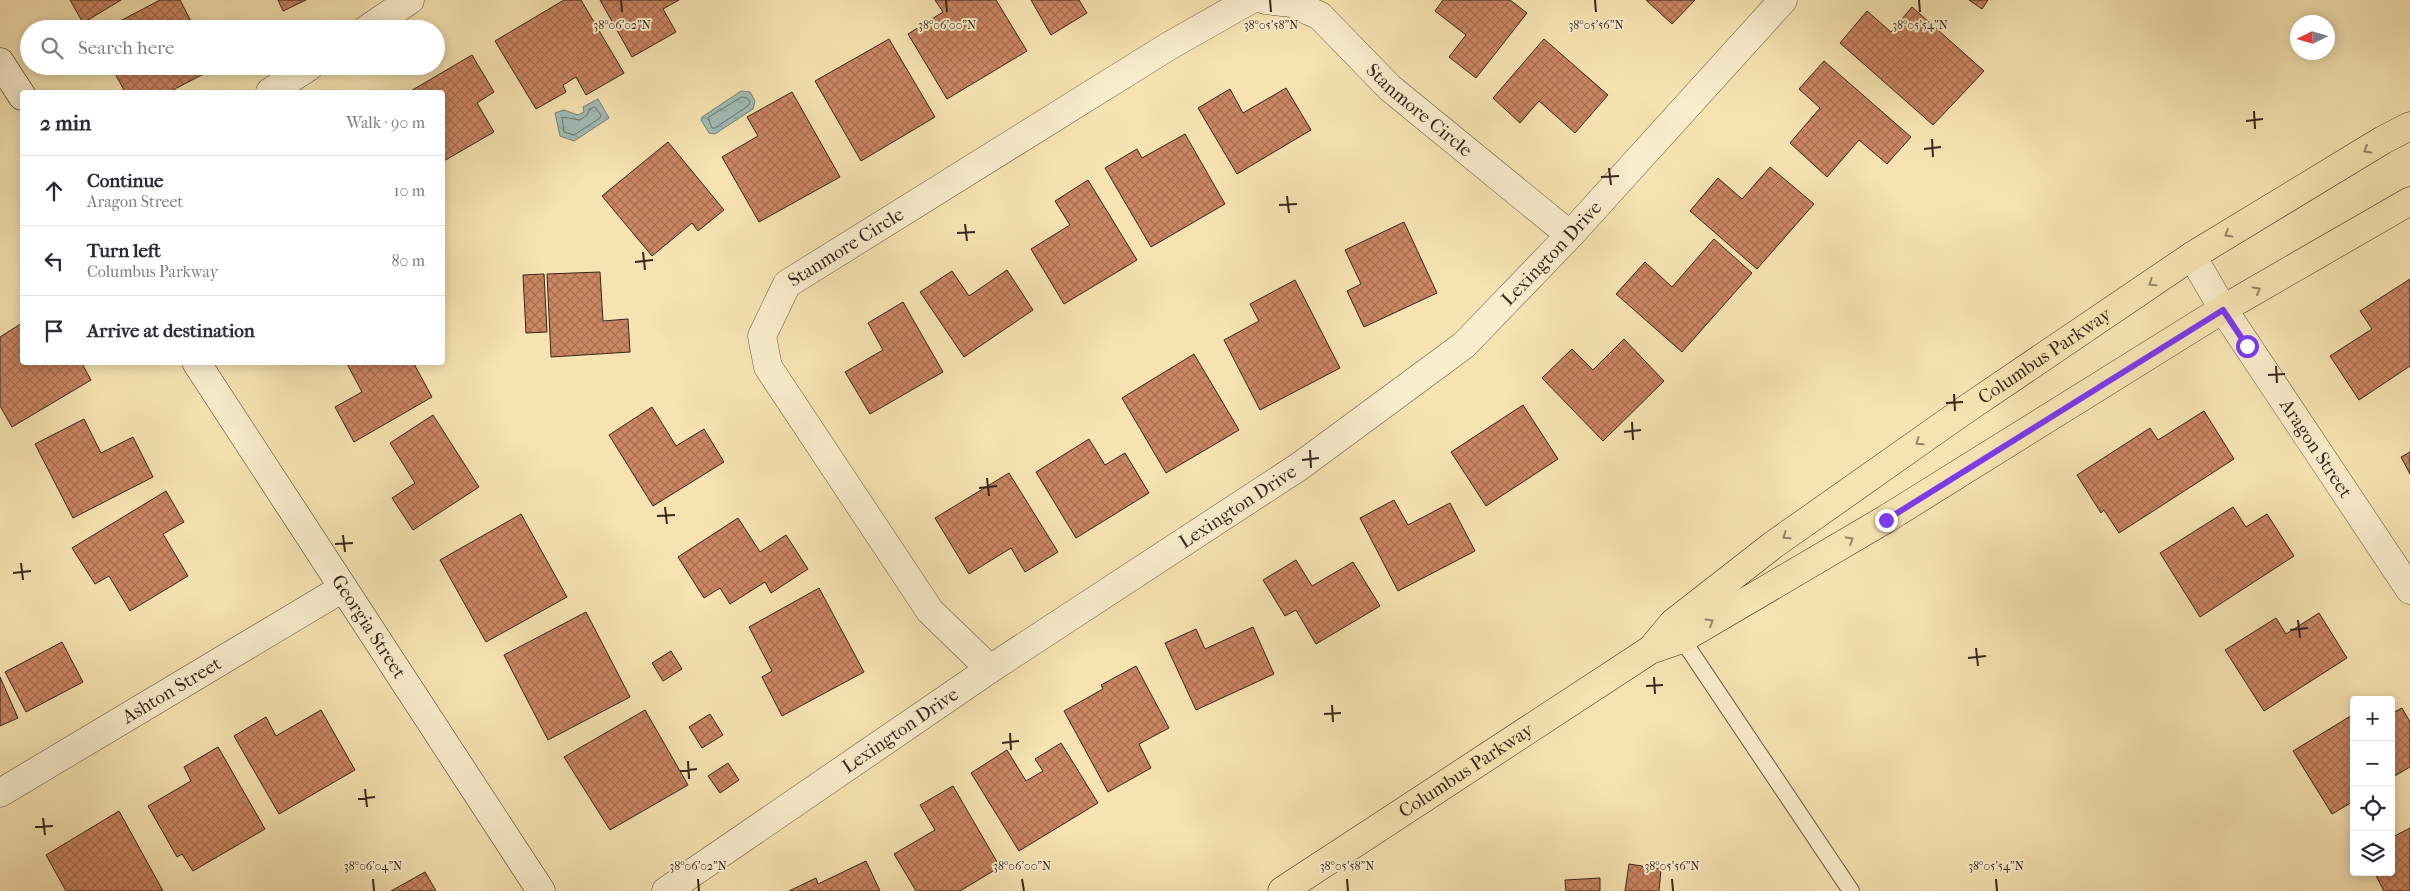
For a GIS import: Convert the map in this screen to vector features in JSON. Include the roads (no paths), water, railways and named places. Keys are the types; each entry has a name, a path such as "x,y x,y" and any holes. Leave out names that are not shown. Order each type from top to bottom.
{"main road":[{"name":"Columbus Parkway","path":"1650,650 1673,623 1773,545 1959,414 2192,256 2410,126"},
{"name":"Columbus Parkway","path":"1282,891 1650,650 1682,639 1886,520 2223,310 2410,201"}],"street":[{"path":"380,20 410,0"},
{"name":"Stanmore Circle","path":"990,669 930,612 768,367 762,336 787,284 1169,46 1250,0"},
{"name":"Stanmore Circle","path":"1265,0 1292,3 1320,16 1390,88 1570,235"},
{"name":"Lexington Drive","path":"666,891 990,669 1300,466 1464,345 1570,235 1783,0"},
{"path":"0,62 20,93"},
{"path":"273,90 296,75"},
{"name":"Aragon Street","path":"2192,256 2223,310 2410,590"},
{"name":"Georgia Street","path":"198,365 541,891"},
{"name":"Ashton Street","path":"0,793 343,588"}],"lane":[{"path":"1682,639 1851,891"}],"water":[{"path":"741,91 750,92 755,101 753,109 715,134 709,133 701,120 702,117"},
{"path":"598,99 609,118 574,141 560,136 555,113 564,110 578,115 584,112 583,107"}]}
